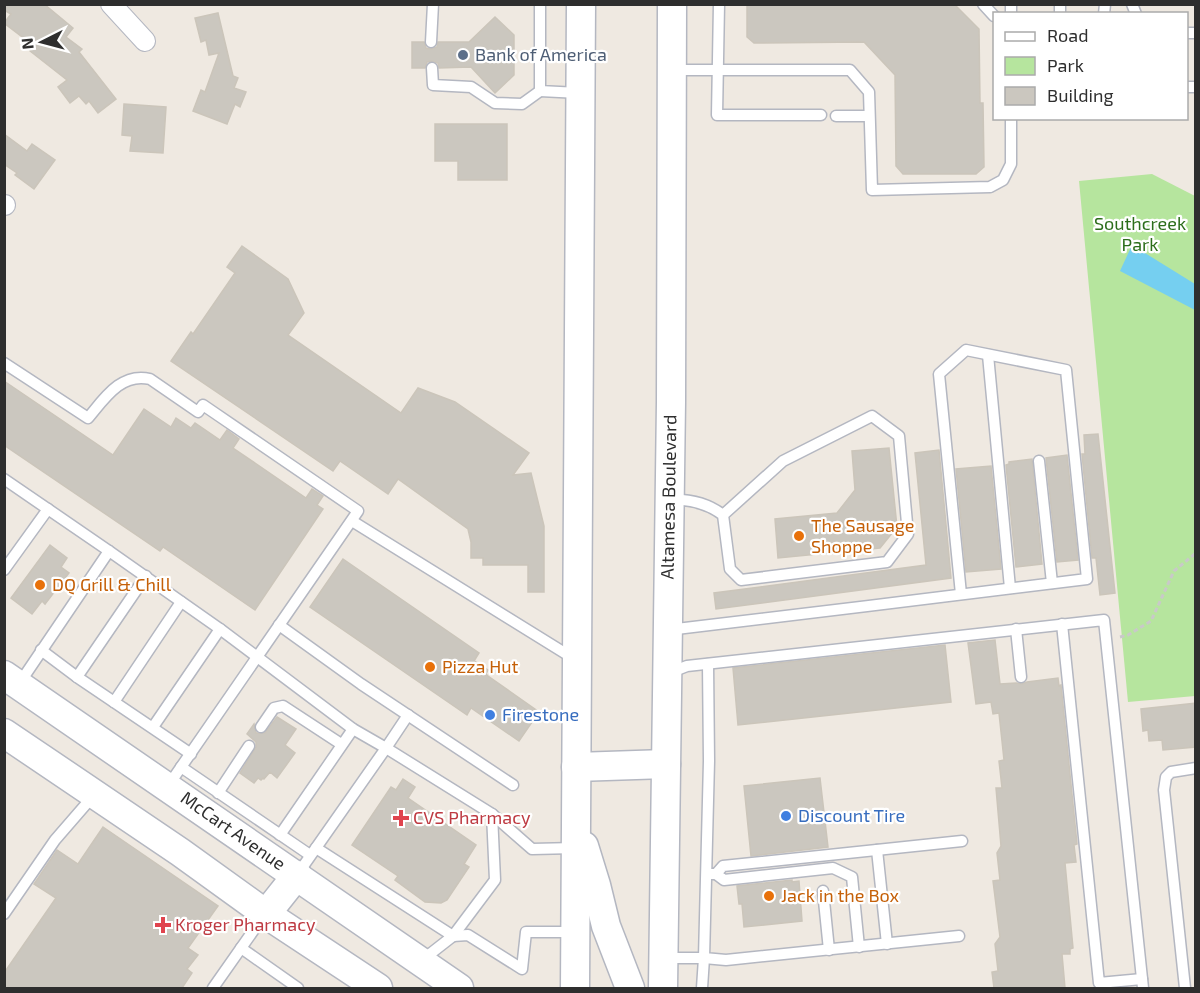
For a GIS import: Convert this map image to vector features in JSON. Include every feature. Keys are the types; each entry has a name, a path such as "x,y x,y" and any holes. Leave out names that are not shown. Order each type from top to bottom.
{"main road":[{"path":"574,988 581,4"},
{"name":"Altamesa Boulevard","path":"663,988 671,402 672,4"},
{"name":"McCart Avenue","path":"9,686 174,777 308,860 421,962 459,988"},
{"path":"4,733 180,852 266,914 378,988"},
{"path":"576,767 666,764"},
{"path":"575,835 596,885 606,926 630,988"},
{"path":"266,914 308,860"}],"street":[{"path":"111,4 145,41"}],"lane":[{"path":"431,42 433,4"},
{"path":"540,4 540,91"},
{"path":"719,4 717,115 821,116"},
{"path":"432,68 433,85 471,87 495,104 522,104 540,91 580,93"},
{"path":"672,70 850,70 869,93 872,190 990,187 1003,180 1011,164 1011,120"},
{"path":"836,116 869,116"},
{"path":"668,630 1087,579 1066,370 966,350 939,374 961,594"},
{"path":"988,355 1010,588"},
{"path":"4,363 87,418 118,384 141,377 150,379 198,411 203,405 358,511 174,777 218,793 280,835 308,860 453,936 468,935 522,969 526,932 575,932"},
{"path":"669,500 686,499 712,507 723,515 730,569 741,580 887,562 908,534 899,435 872,416 783,462 723,515"},
{"path":"1039,461 1053,583"},
{"path":"6,484 48,509 146,576 353,729 492,814 532,849 575,835"},
{"path":"4,570 48,509"},
{"path":"352,520 577,660"},
{"path":"9,686 41,650 109,551"},
{"path":"77,677 146,576"},
{"path":"114,702 181,602"},
{"path":"667,673 687,666 1016,629 1062,624 1104,620 1142,984 1099,983 1062,624"},
{"path":"279,625 513,785"},
{"path":"153,727 220,629"},
{"path":"1016,629 1021,677"},
{"path":"41,650 191,754"},
{"path":"702,988 711,874 708,664"},
{"path":"261,727 274,708 284,706 341,744"},
{"path":"308,860 408,715"},
{"path":"280,835 353,729"},
{"path":"218,793 249,746"},
{"path":"1185,988 1164,790 1166,777 1172,772 1196,768"},
{"path":"4,914 55,840 94,795"},
{"path":"421,962 453,936 495,880 492,814"},
{"path":"711,874 723,866 963,841"},
{"path":"877,850 887,944"},
{"path":"711,874 724,880 833,868 843,871 852,877 859,946"},
{"path":"823,891 829,950"},
{"path":"213,988 266,914"},
{"path":"663,958 726,960 959,936"},
{"path":"241,948 298,988"}],"path":[{"path":"1106,640 1128,635 1151,621 1174,571 1196,553"}],"green space":[{"name":"Southcreek Park","path":"1152,174 1195,196 1195,696 1128,702 1079,181"}],"water":[{"path":"1132,245 1195,284 1195,310 1120,271"}],"building":[{"path":"4,4 44,4 73,28 66,37 82,49 79,52 116,99 98,113 89,101 86,104 79,96 70,103 58,87 67,80 30,51 34,46 4,23 11,14 4,10"},
{"path":"747,4 954,4 979,29 984,167 976,174 903,174 896,166 895,75 864,42 754,43 747,37"},
{"path":"218,13 233,76 238,78 234,88 246,92 240,107 235,104 227,124 193,111 201,90 205,92 219,53 209,55 206,40 201,42 195,18"},
{"name":"Bank of America","path":"495,17 514,35 514,75 495,93 471,67 439,68 438,63 432,61 427,62 425,68 412,68 412,42 424,42 426,48 431,49 437,47 438,42 469,42"},
{"path":"124,104 166,107 163,153 130,151 132,136 122,135"},
{"path":"435,124 507,124 507,180 458,180 458,161 435,161"},
{"path":"4,134 27,151 32,144 55,160 34,189 4,164"},
{"path":"242,246 288,279 304,313 288,335 401,413 418,388 455,402 529,453 513,475 531,473 544,526 544,592 528,592 528,565 483,565 483,558 471,558 468,529 398,479 388,494 340,461 333,471 171,361 191,332 193,334 235,273 227,267"},
{"path":"4,381 113,455 144,409 171,427 176,418 191,428 195,423 220,440 227,430 239,439 233,448 306,498 312,489 323,496 317,505 323,509 255,610 163,547 160,551 4,445"},
{"path":"1098,434 1115,593 1100,595 1096,558 1092,558 1082,454 1085,454 1084,435"},
{"path":"889,448 897,527 880,548 778,558 775,519 837,513 855,490 852,451"},
{"path":"939,450 951,578 716,609 714,593 926,565 915,453"},
{"path":"1067,455 1078,560 1057,562 1046,458"},
{"path":"1032,459 1042,564 1016,567 1006,465 1009,462"},
{"path":"991,466 1001,569 966,572 956,469"},
{"name":"DQ Grill & Chill","path":"50,545 67,558 61,567 69,573 45,604 42,601 32,614 11,598"},
{"path":"343,559 479,653 474,661 488,670 486,674 488,676 539,712 519,741 471,708 467,715 310,607"},
{"path":"995,640 1000,684 1022,684 1058,678 1059,686 1061,685 1077,844 1074,845 1076,862 1065,863 1073,948 1070,949 1070,954 1062,954 1065,988 994,988 992,972 998,971 995,944 1000,937 993,881 1000,880 997,853 1001,846 996,788 1002,788 999,761 1004,760 999,713 993,714 991,702 976,704 968,643"},
{"path":"945,645 951,702 738,725 733,668"},
{"path":"1196,703 1196,747 1163,750 1162,740 1149,741 1148,730 1143,731 1141,709"},
{"path":"277,717 296,729 285,745 295,753 277,778 270,772 264,779 258,778 254,783 240,773 256,747 256,742 247,734 254,724 256,733 265,733"},
{"name":"Discount Tire","path":"820,778 828,847 751,856 744,786"},
{"name":"CVS Pharmacy","path":"403,779 415,787 408,798 476,845 464,864 469,867 447,900 441,903 425,902 395,880 398,876 352,845 391,787 396,790"},
{"path":"103,827 218,906 188,948 198,955 187,969 192,973 182,988 4,988 4,973 56,898 34,884 57,850 78,864"},
{"name":"Jack in the Box","path":"792,880 792,882 799,881 802,921 744,927 742,904 739,904 737,886"}],"place":[{"name":"Bank of America","path":"463,55"},
{"name":"The Sausage Shoppe","path":"799,536"},
{"name":"DQ Grill & Chill","path":"40,585"},
{"name":"Pizza Hut","path":"430,667"},
{"name":"Firestone","path":"490,715"},
{"name":"Discount Tire","path":"786,816"},
{"name":"CVS Pharmacy","path":"401,818"},
{"name":"Jack in the Box","path":"769,896"},
{"name":"Kroger Pharmacy","path":"163,925"}]}
